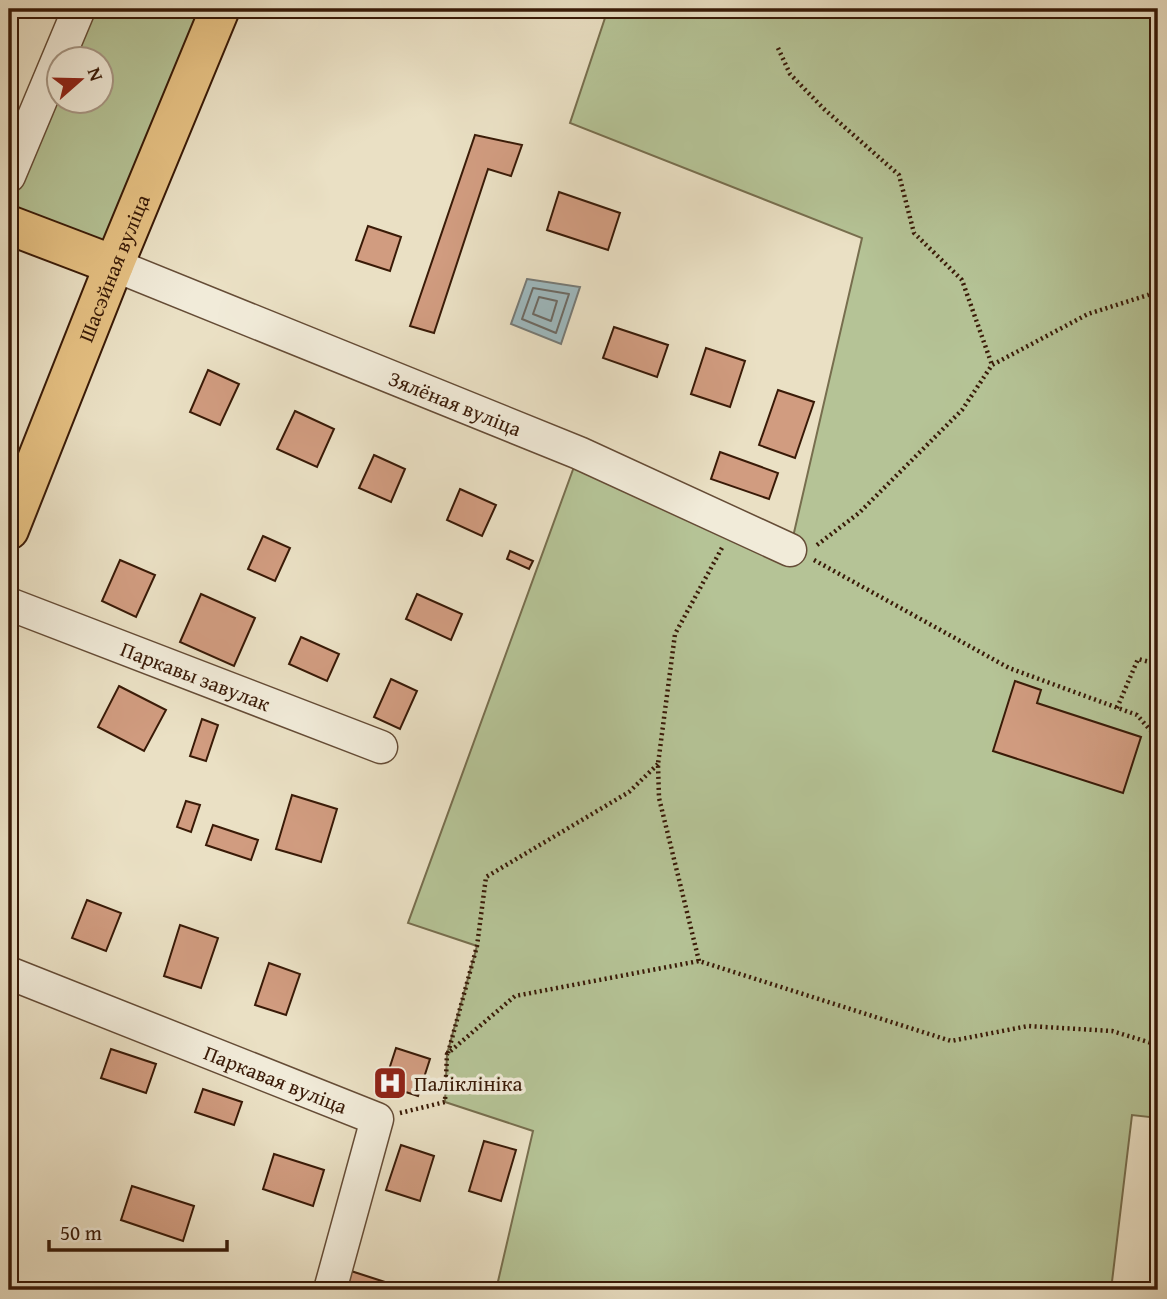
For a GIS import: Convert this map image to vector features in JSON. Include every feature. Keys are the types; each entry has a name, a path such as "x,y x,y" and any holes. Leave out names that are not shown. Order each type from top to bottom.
{"main road":[{"name":"Шасэйная вуліца","path":"9,530 114,265 220,9"},
{"path":"9,225 114,265"}],"street":[{"path":"9,176 79,9"},
{"name":"Зялёная вуліца","path":"114,265 579,453 797,553"},
{"name":"Паркавы завулак","path":"9,604 381,747"},
{"name":"Паркавая вуліца","path":"9,973 377,1119"},
{"path":"330,1290 377,1119"}],"path":[{"path":"778,48 790,74 824,109 898,175 914,233 962,280 992,365"},
{"path":"1158,288 1147,295 1088,314 992,365 962,410 859,513 797,553 1009,668 1137,715 1158,739"},
{"path":"699,961 659,797 658,764 676,634 734,524"},
{"path":"1117,708 1138,659 1158,664"},
{"path":"377,1119 445,1102 447,1054 477,946 486,877 629,792 658,764"},
{"path":"447,1054 515,996 699,961 951,1041 1028,1026 1112,1031 1158,1045"}],"green space":[{"path":"79,9 218,9 114,265 9,225 9,176 46,88 46,116 116,116 116,46 63,46"},
{"path":"608,9 1158,9 1158,1118 1132,1115 1111,1290 496,1290 533,1131 445,1102 447,1054 477,946 408,923 579,453 790,550 862,238 570,123"}],"water":[{"path":"527,279 580,287 561,344 511,324"}],"building":[{"path":"475,135 522,145 511,176 488,169 434,333 410,326"},
{"path":"559,192 620,213 608,250 547,230"},
{"path":"368,226 401,237 390,271 356,260"},
{"path":"614,327 668,345 657,377 603,358"},
{"path":"706,348 745,361 730,407 691,394"},
{"path":"208,370 239,384 220,425 190,412"},
{"path":"778,390 814,402 795,458 759,445"},
{"path":"295,411 334,429 317,467 277,449"},
{"path":"720,452 778,473 769,499 711,479"},
{"path":"374,455 405,469 391,502 359,488"},
{"path":"460,489 496,505 482,536 447,520"},
{"path":"263,536 290,548 275,581 248,569"},
{"path":"510,551 533,561 529,569 507,559"},
{"path":"120,560 155,575 136,617 102,601"},
{"path":"201,594 255,618 234,666 180,642"},
{"path":"417,594 462,614 451,640 406,619"},
{"path":"301,637 339,654 327,681 289,664"},
{"path":"391,679 417,691 400,729 374,717"},
{"path":"1015,681 1041,690 1037,703 1141,737 1123,793 993,751"},
{"path":"119,686 166,710 144,751 98,727"},
{"path":"202,719 218,725 206,761 190,756"},
{"path":"292,795 337,809 321,862 276,849"},
{"path":"186,801 200,805 191,832 177,827"},
{"path":"213,825 258,840 251,860 206,845"},
{"path":"87,900 121,913 106,951 72,938"},
{"path":"180,925 218,938 201,988 164,976"},
{"path":"269,963 300,974 286,1015 255,1005"},
{"path":"396,1048 430,1059 418,1096 384,1085"},
{"path":"111,1049 156,1064 146,1093 101,1078"},
{"path":"203,1089 242,1102 234,1125 195,1112"},
{"path":"484,1141 516,1150 501,1201 469,1191"},
{"path":"401,1145 434,1156 420,1201 386,1190"},
{"path":"274,1154 324,1170 313,1206 263,1189"},
{"path":"132,1186 194,1206 183,1241 121,1220"},
{"path":"351,1271 388,1283 386,1290 344,1290"}],"place":[{"name":"Паліклініка","path":"390,1083"}]}
